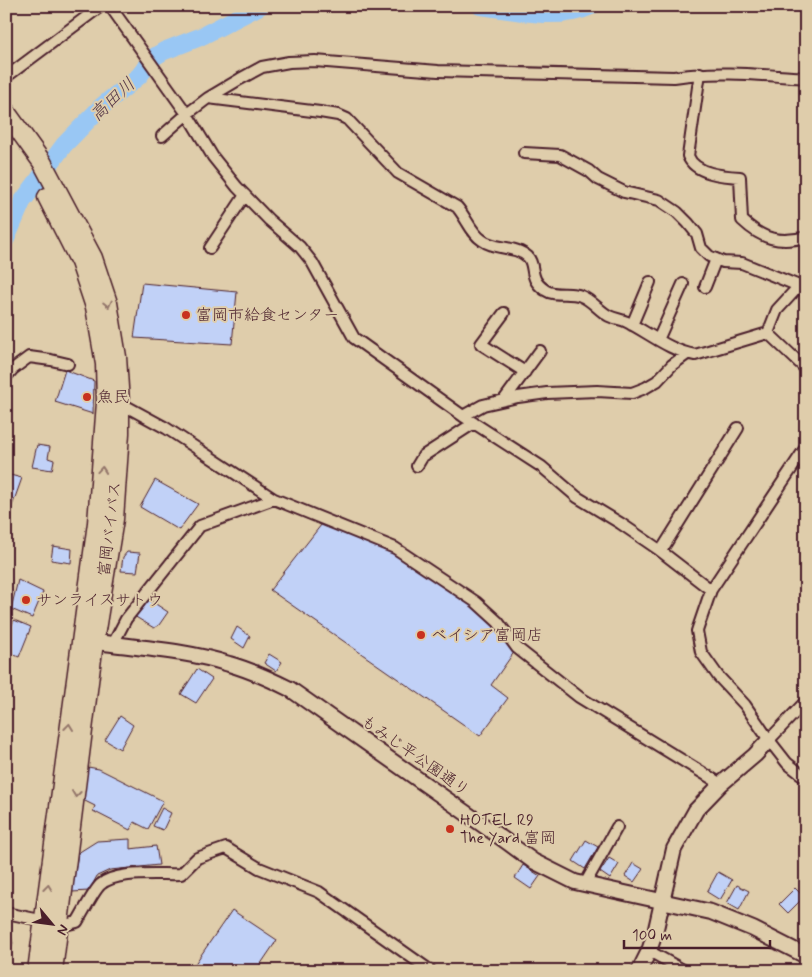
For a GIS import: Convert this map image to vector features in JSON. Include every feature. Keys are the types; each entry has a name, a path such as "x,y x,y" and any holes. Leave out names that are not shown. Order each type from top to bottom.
{"highway":[{"name":"富岡バイパス","path":"6,112 42,162 86,260 108,303 117,357 120,433 114,519 87,641"},
{"name":"富岡バイパス","path":"6,131 32,168 86,260 105,364 106,402 87,641 52,923 54,971"},
{"name":"富岡バイパス","path":"37,971 52,923"}],"street":[{"path":"6,77 101,6"},
{"path":"110,6 185,110 212,157 245,195 300,247 312,262 354,338 378,358 542,467 577,497 661,551 711,590"},
{"path":"162,136 185,110 262,67 289,62 315,61 438,71 674,77 700,73 806,78"},
{"path":"700,73 688,156 690,160 695,165 713,174 740,177 740,213 742,220 759,234 775,239 788,240 806,237"},
{"path":"208,98 320,112 338,115 347,119 398,172 458,207 483,242 514,250 528,258 531,263 533,277 546,291 576,294 584,297 609,316 632,325 687,354 695,354 768,333"},
{"path":"524,153 560,155 589,171 598,179 624,192 659,200 677,212 697,234 701,248 709,256 723,262 742,262 804,287 777,310 768,333"},
{"path":"210,248 245,195"},
{"path":"705,287 716,259"},
{"path":"632,325 650,282"},
{"path":"658,340 683,284"},
{"path":"504,313 481,344 525,372"},
{"path":"768,333 806,369"},
{"path":"504,400 540,351"},
{"path":"463,416 483,405 547,393 632,392 645,388 657,381 672,365 687,354"},
{"path":"6,377 29,357 68,364"},
{"path":"120,403 166,428 274,499 395,548 476,602 498,622 517,648 579,697 721,784"},
{"path":"417,466 423,456 474,423"},
{"path":"661,551 738,428"},
{"path":"806,447 711,590 697,631 701,652 718,676 745,704 787,763 806,778"},
{"path":"113,644 126,619 200,526 274,499"},
{"name":"もみじ平公園通り","path":"87,641 183,653 228,663 262,676 290,689 533,861 556,873 585,884 711,912 753,929 806,956"},
{"path":"639,971 649,951 663,901 674,849 696,810 721,784 755,755 806,701"},
{"path":"585,884 617,827"},
{"path":"6,913 65,925 77,922 99,886 108,880 135,876 181,874 197,858 226,848 259,868 319,892 431,971"},
{"path":"649,951 684,971"}],"building":[{"name":"富岡市給食センター","path":"142,283 237,292 232,344 134,338"},
{"path":"65,370 94,381 93,414 55,402"},
{"path":"37,445 50,447 48,458 54,460 52,470 32,467"},
{"path":"6,474 22,478 6,523"},
{"path":"155,480 198,504 179,530 140,507"},
{"name":"ベイシア富岡店","path":"325,520 395,548 498,622 517,648 491,685 508,698 480,736 270,590"},
{"path":"53,546 72,549 71,563 51,560"},
{"path":"127,552 140,553 137,572 121,571 123,557"},
{"name":"サンライスサトウ","path":"18,580 43,592 32,618 11,609"},
{"path":"148,599 168,612 159,625 154,628 134,616 140,606 143,608"},
{"path":"14,620 31,627 19,657 6,651 6,639"},
{"path":"237,627 250,636 244,648 231,639"},
{"path":"269,654 282,662 276,671 264,663"},
{"path":"197,669 212,679 196,703 181,694"},
{"path":"120,716 133,725 120,749 105,740"},
{"path":"88,767 99,769 163,801 148,829 134,822 130,830 93,811 95,806 83,800"},
{"path":"162,808 171,813 163,830 153,826"},
{"path":"130,839 130,849 156,846 159,865 110,870 97,876 89,891 72,892 78,853 97,841"},
{"path":"586,840 598,847 585,869 573,861"},
{"path":"609,858 619,864 610,879 600,872"},
{"path":"633,863 643,869 634,882 625,876"},
{"path":"523,865 540,876 531,889 515,878"},
{"path":"718,872 732,880 720,900 707,892"},
{"path":"737,885 749,891 739,910 727,903"},
{"path":"795,888 804,897 788,913 779,904"},
{"path":"232,910 277,940 256,971 190,971"},
{"path":"6,932 11,936 13,943 6,954"}],"waterway":[{"name":"高田川","path":"6,239 22,202 64,145 102,106 139,76 154,57 164,51 200,37 260,6"},
{"name":"高田川","path":"480,6 536,14 578,11 591,6"}],"place":[{"name":"富岡市給食センター","path":"186,315"},
{"name":"魚民","path":"87,397"},
{"name":"サンライスサトウ","path":"26,600"},
{"name":"ベイシア富岡店","path":"421,635"},
{"name":"HOTEL R9 The Yard 富岡","path":"450,829"}]}
